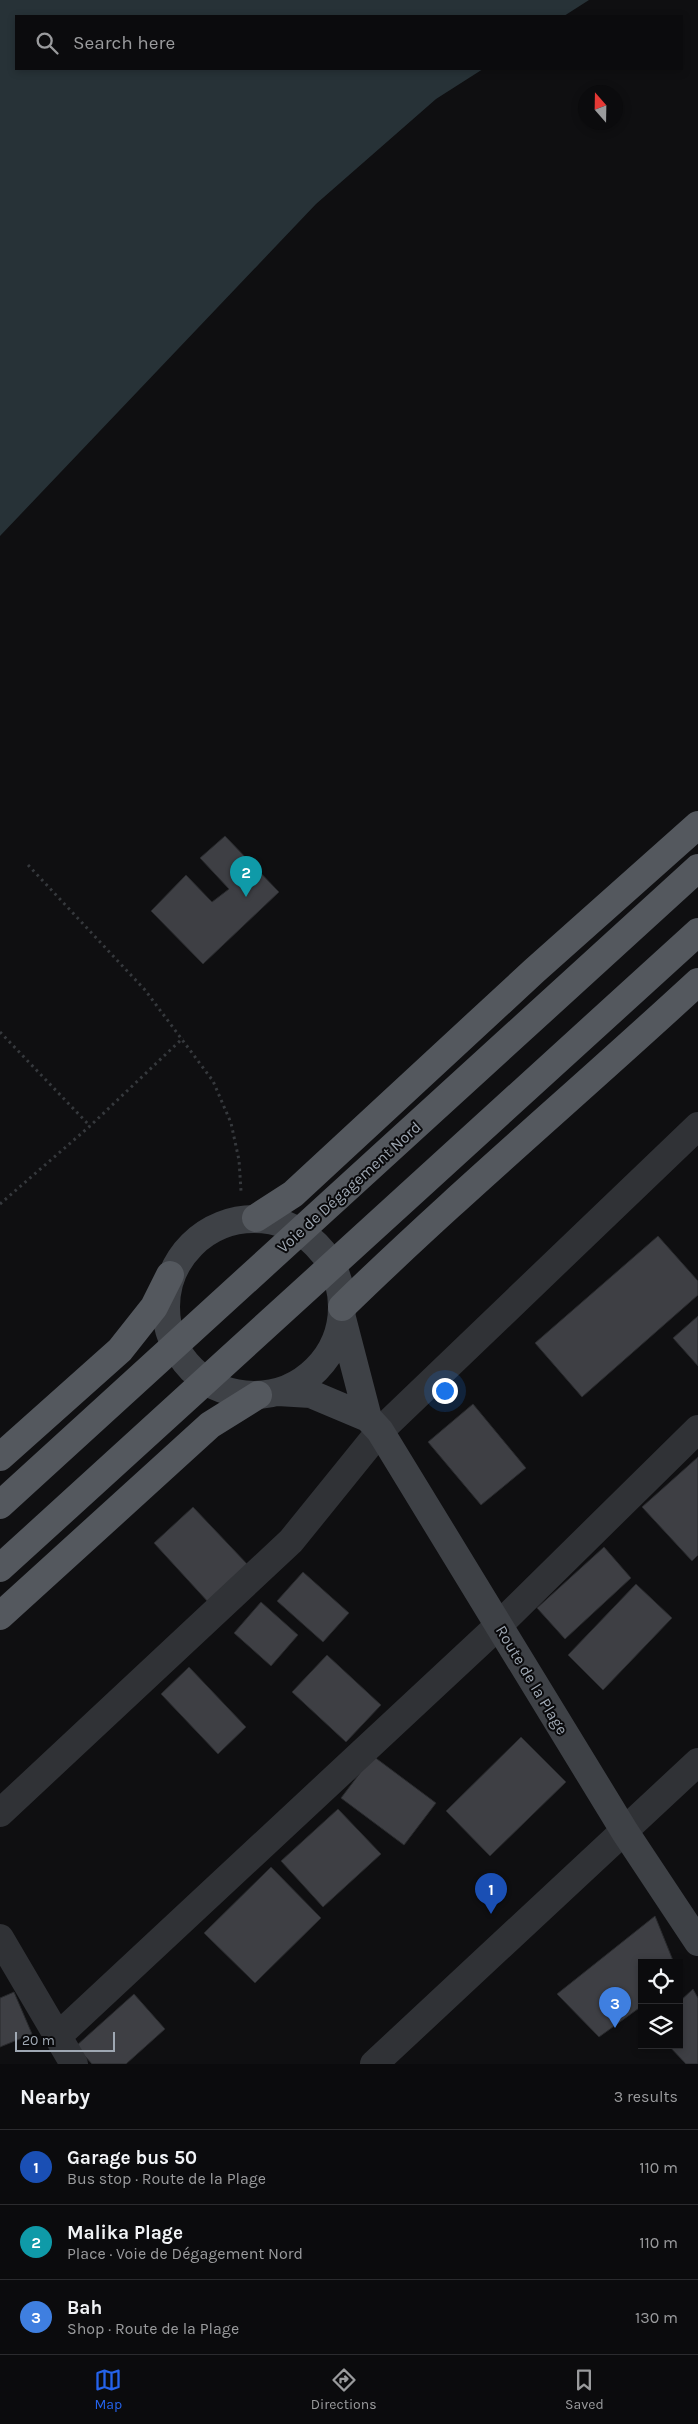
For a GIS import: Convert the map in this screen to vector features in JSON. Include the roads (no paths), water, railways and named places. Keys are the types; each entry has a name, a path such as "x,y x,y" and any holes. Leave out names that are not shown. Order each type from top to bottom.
{"highway":[{"path":"245,1219 293,1194 534,971 698,825"},
{"name":"Voie de Dégagement Nord","path":"0,1506 698,868"},
{"path":"0,1568 698,932"},
{"path":"342,1312 400,1250 585,1086 698,982"},
{"path":"0,1457 120,1350 154,1307 170,1275"},
{"path":"0,1616 210,1425 268,1393"}],"main road":[{"path":"268,1393 297,1384 314,1372 327,1356 337,1337 342,1312 342,1296 337,1276 327,1257 313,1241 290,1226 276,1221 245,1219 215,1227 197,1239 182,1255 170,1275 165,1297 165,1319 171,1341 182,1360 198,1376 217,1388 237,1394 311,1394 374,1425"},
{"name":"Route de la Plage","path":"342,1312 374,1425 625,1832 698,1942"}],"street":[{"path":"0,1813 291,1541 374,1425 698,1126"},
{"path":"58,2036 499,1625 698,1429"},
{"path":"374,2064 698,1762"},
{"path":"0,1938 74,2064"}],"place":[{"name":"Malika Plage","path":"246,897"},
{"name":"Garage bus 50","path":"491,1914"},
{"name":"Bah","path":"615,2028"}]}
